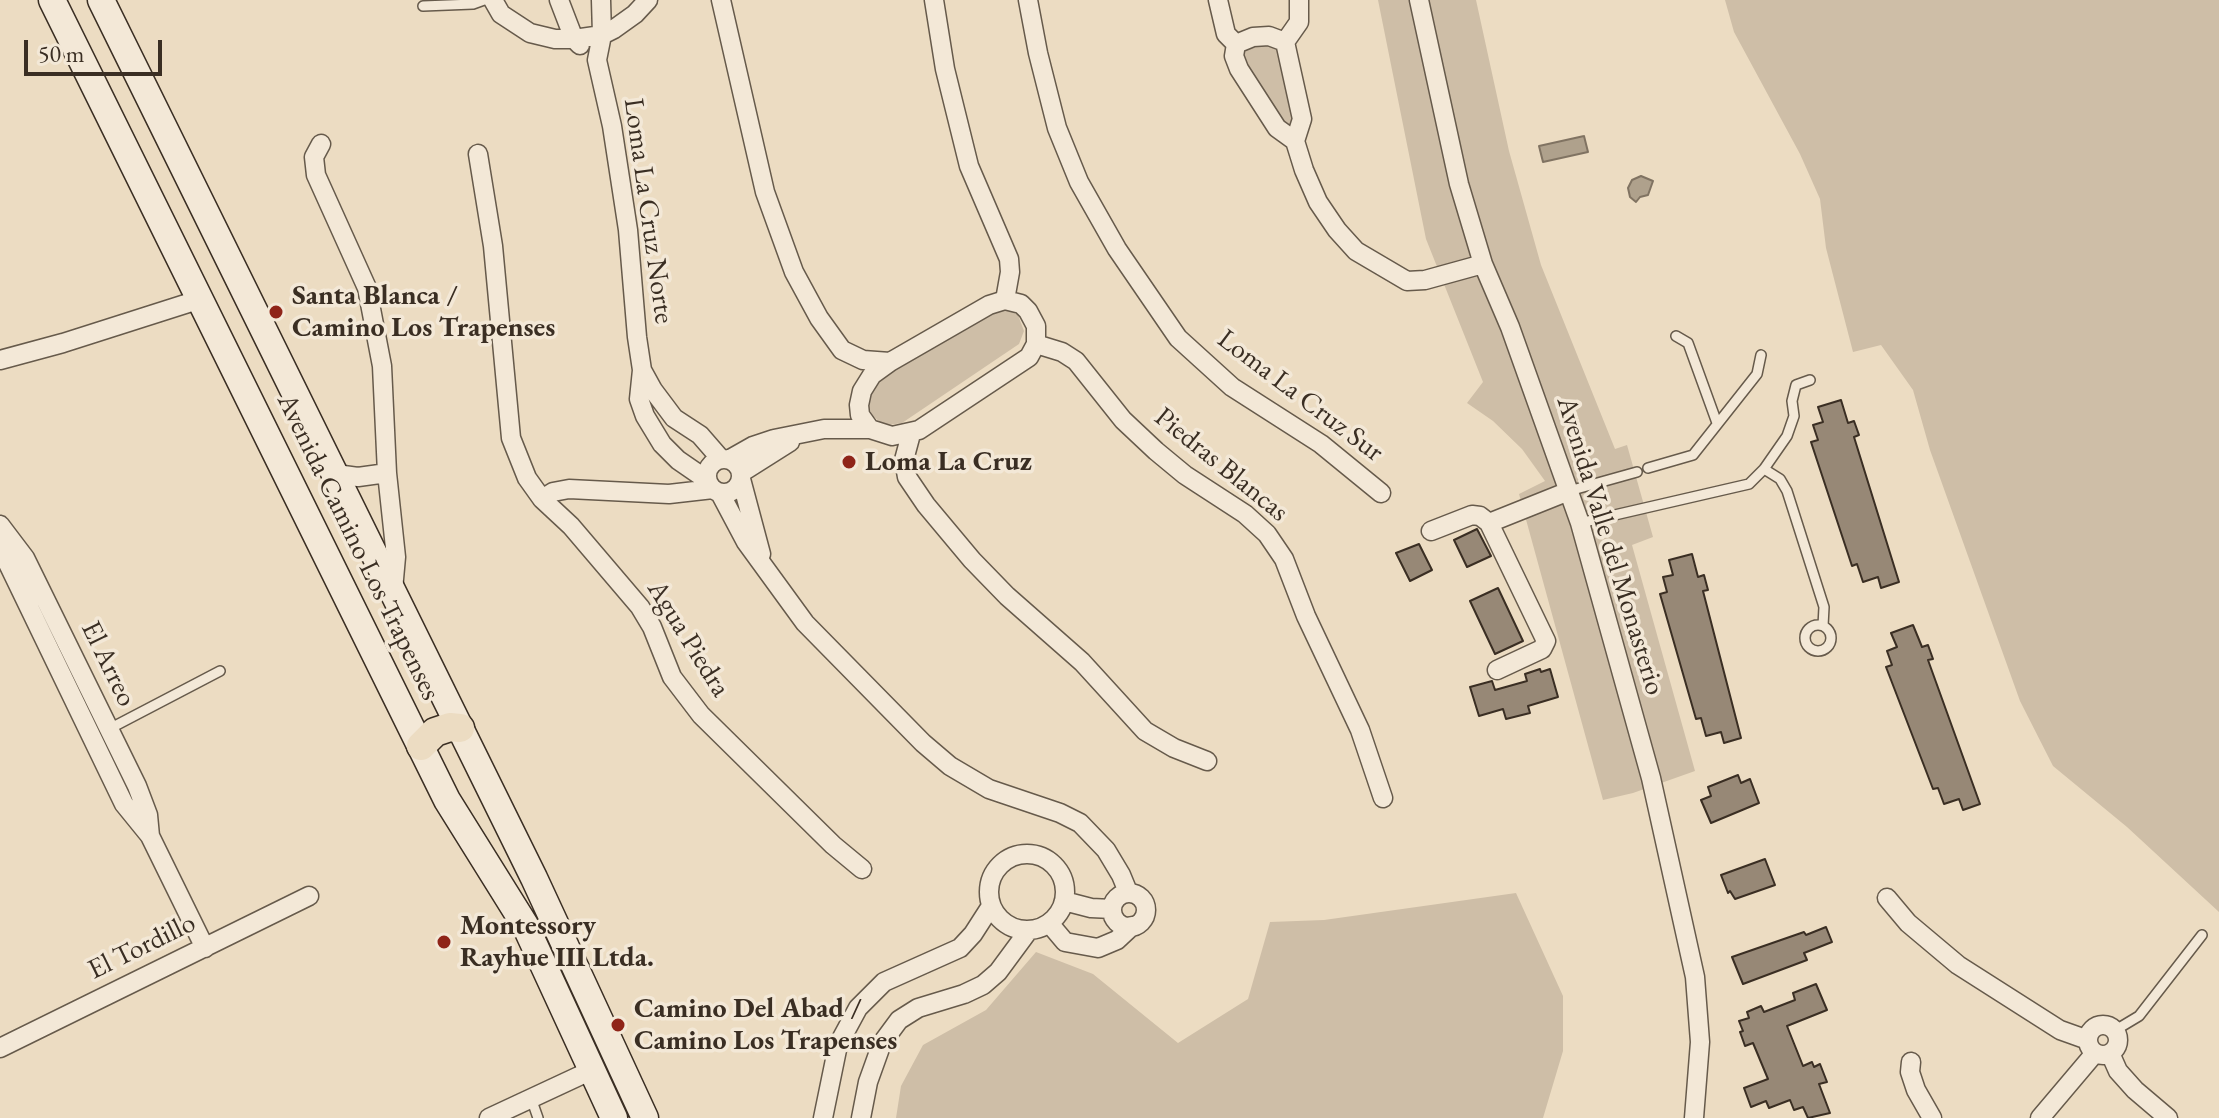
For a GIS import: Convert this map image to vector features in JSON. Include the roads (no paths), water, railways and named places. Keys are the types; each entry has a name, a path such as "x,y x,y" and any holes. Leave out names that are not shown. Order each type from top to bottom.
{"main road":[{"name":"Avenida Camino Los Trapenses","path":"52,0 421,746 468,836 525,925 614,1118"},
{"name":"Avenida Camino Los Trapenses","path":"101,0 534,878 645,1118"},
{"path":"421,746 435,732 450,727 460,728"}],"street":[{"path":"493,0 501,14 530,33 555,39 602,35 625,22 648,0"},
{"path":"559,0 574,39 597,60"},
{"name":"Loma La Cruz Norte","path":"601,0 602,35 597,60 612,126 628,230 642,370 639,399 652,431 678,460 713,487 793,608 821,642 929,749 960,773 989,789 1080,823 1106,850 1128,892"},
{"path":"721,0 759,167 778,233 806,296 850,361 860,398 860,415 926,505 1007,596 1082,662 1145,731 1174,748 1207,761"},
{"path":"934,0 945,69 969,166 1009,259 1005,300"},
{"name":"Loma La Cruz Sur","path":"1028,0 1057,128 1079,182 1117,249 1178,338 1232,387 1321,444 1381,493"},
{"path":"1218,0 1226,34 1236,44"},
{"path":"1295,141 1302,119 1285,42 1299,22 1299,0"},
{"name":"Avenida Valle del Monasterio","path":"1419,0 1459,184 1483,264 1510,327 1580,523 1651,778 1690,946 1700,1042 1694,1118"},
{"path":"1236,44 1253,37 1269,36 1285,42"},
{"path":"1236,44 1234,56 1239,69 1277,128 1295,141 1318,202 1356,251 1407,281 1425,280 1483,264"},
{"path":"321,144 314,157 316,175 367,288 382,366 387,473 396,557 393,590"},
{"name":"Agua Piedra","path":"478,154 493,246 511,438 527,478 542,499 571,526 640,607 652,627 672,677 701,715 833,845 862,869"},
{"path":"0,360 88,336 201,299"},
{"path":"713,487 711,464 733,467 799,435 824,429 873,431 892,436 911,434 1029,357 1036,344 1036,326 1021,304 1005,300 989,305 872,375 860,398 824,429"},
{"name":"Piedras Blancas","path":"1036,344 1062,352 1076,361 1111,406 1148,444 1185,475 1254,521 1272,541 1284,559 1306,616 1360,730 1383,798"},
{"path":"842,350 863,360 890,362"},
{"name":"Loma La Cruz Norte","path":"642,370 674,418 700,435 733,467 764,564"},
{"path":"907,477 904,460 911,434"},
{"path":"542,499 553,492 569,489 669,494 713,487 736,489 733,467"},
{"path":"336,474 358,477 387,473"},
{"path":"1489,523 1569,491"},
{"path":"1431,531 1472,515 1480,516 1489,523 1546,641 1542,649 1497,670"},
{"name":"El Arreo","path":"0,525 25,558 109,729 145,805 150,836"},
{"name":"El Arreo","path":"0,547 124,804 150,836 205,948"},
{"path":"1020,854 1038,855 1054,864 1065,884 1064,901 1059,913 1049,923 1029,930 1008,925 991,906 989,883 994,871 1008,858 1020,854"},
{"path":"1049,923 1065,942 1098,948 1117,940 1144,918 1146,907 1140,897 1128,892 1115,900 1112,915 1119,924 1132,926"},
{"name":"El Tordillo","path":"0,1048 309,896"},
{"path":"1887,898 1908,923 1958,965 2060,1030 2098,1048 2116,1046 2114,1031 2107,1026 2098,1026 2091,1031 2098,1048 2118,1071 2168,1118"},
{"path":"1064,901 1091,908 1112,909"},
{"path":"823,1118 838,1045 858,1008 884,982 960,948 991,906"},
{"path":"861,1118 868,1082 882,1043 899,1020 918,1008 983,985 998,972 1029,930"},
{"path":"2040,1118 2098,1048"},
{"path":"1911,1062 1910,1072 1916,1090 1932,1118"},
{"path":"489,1118 592,1070"}],"lane":[{"path":"423,6 473,4 484,0"},
{"path":"1676,336 1688,343 1717,423"},
{"path":"1648,468 1693,455 1757,374 1761,355"},
{"path":"1580,523 1749,484 1764,469 1792,427 1792,392 1796,385 1810,380"},
{"path":"1764,469 1780,479 1787,491 1824,607 1823,626"},
{"path":"1569,491 1637,472"},
{"path":"109,729 220,671"},
{"path":"2114,1031 2145,1008 2202,935"},
{"path":"531,1098 538,1118"}],"place":[{"name":"Santa Blanca / Camino Los Trapenses","path":"276,312"},
{"name":"Loma La Cruz","path":"849,462"},
{"name":"Montessory Rayhue III Ltda.","path":"444,942"},
{"name":"Camino Del Abad / Camino Los Trapenses","path":"618,1025"}]}
